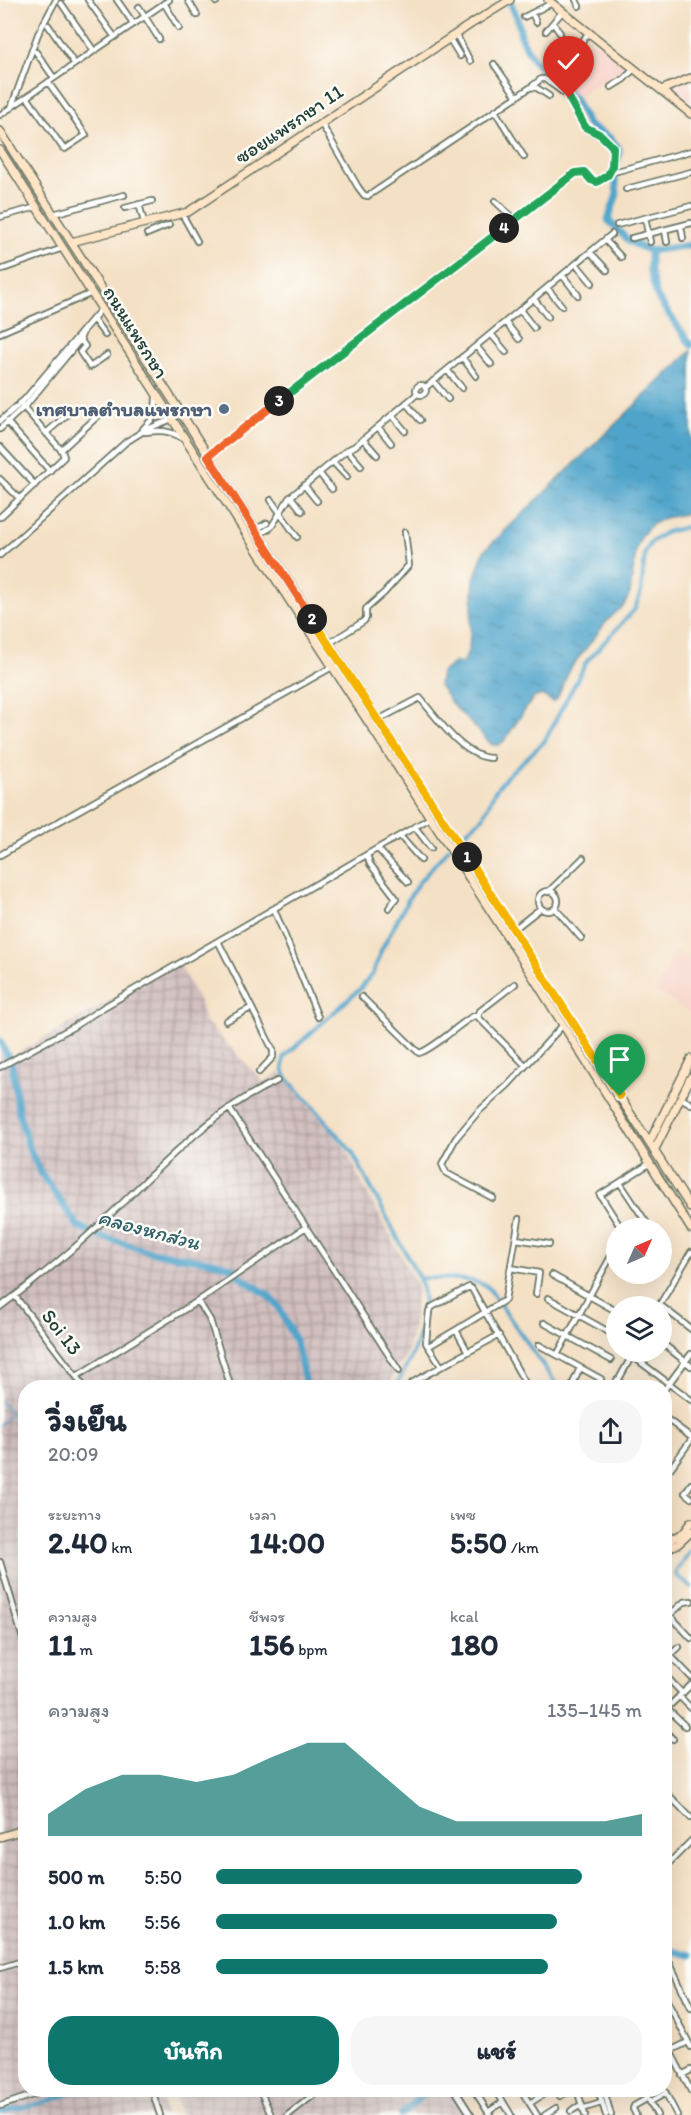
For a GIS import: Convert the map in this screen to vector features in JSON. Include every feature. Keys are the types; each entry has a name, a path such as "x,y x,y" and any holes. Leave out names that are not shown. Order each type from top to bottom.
{"main road":[{"name":"ซอยแพรกษา 11","path":"71,242 146,221 182,214 197,207 504,1"},
{"path":"550,2 691,114"},
{"path":"661,90 691,78"},
{"name":"ถนนแพรกษา","path":"0,131 691,1208"},
{"name":"ถนนแพรกษา","path":"0,150 4,163 37,207 92,292 156,395 563,1025 691,1229"},
{"path":"294,609 302,603"},
{"path":"649,1143 691,1059"},
{"path":"654,1151 691,1077"},
{"path":"611,1102 620,1096"},
{"path":"672,1539 683,1533 691,1522"},
{"path":"672,1547 691,1532"},
{"path":"0,1837 18,1831"}],"street":[{"path":"88,0 114,36"},
{"path":"117,0 133,23"},
{"path":"0,115 169,0"},
{"path":"188,0 197,15"},
{"path":"576,0 579,6"},
{"path":"11,108 38,34 57,1 94,51"},
{"path":"524,17 550,2"},
{"path":"164,3 179,28"},
{"path":"139,7 159,39"},
{"path":"546,31 562,12"},
{"path":"532,13 536,22"},
{"path":"553,23 560,33"},
{"path":"48,26 74,63"},
{"path":"559,53 582,42 589,32"},
{"path":"452,36 460,56"},
{"path":"452,36 470,61"},
{"path":"36,52 54,78"},
{"path":"494,64 517,97"},
{"path":"611,87 634,69"},
{"path":"321,123 351,176 366,196 517,97 539,80 545,79 570,99 588,130 601,135 611,144 614,152 609,174"},
{"path":"27,97 63,148 86,135 48,82"},
{"path":"531,87 549,96"},
{"path":"495,111 524,157"},
{"path":"208,456 578,171 584,172 591,180 597,182 609,174 691,151"},
{"path":"626,189 691,172"},
{"path":"53,214 124,195"},
{"path":"125,208 152,201"},
{"path":"495,201 514,219"},
{"path":"139,204 150,233 169,225"},
{"path":"617,225 691,206"},
{"path":"0,217 37,207"},
{"path":"182,214 197,242"},
{"path":"645,218 650,242"},
{"path":"632,238 691,223"},
{"path":"681,226 683,238"},
{"path":"664,230 667,242"},
{"path":"257,532 271,524 291,496 417,394 417,387 425,388 612,234"},
{"path":"606,241 621,257"},
{"path":"0,270 63,248"},
{"path":"591,253 607,270"},
{"path":"577,265 592,283"},
{"path":"563,276 578,294"},
{"path":"547,288 562,306"},
{"path":"0,333 92,292"},
{"path":"534,299 548,317"},
{"path":"49,374 102,308"},
{"path":"520,310 534,328"},
{"path":"93,319 105,335"},
{"path":"505,322 519,339"},
{"path":"0,429 80,339 85,330"},
{"path":"491,334 506,352"},
{"path":"80,339 85,345 80,352 90,367 107,355"},
{"path":"476,346 491,364"},
{"path":"462,357 476,376"},
{"path":"447,370 462,388"},
{"path":"433,381 448,399"},
{"path":"139,433 155,416 156,395"},
{"path":"406,403 420,420"},
{"path":"0,421 21,406"},
{"path":"0,508 2,515 64,457 61,450 21,406"},
{"path":"46,433 75,408"},
{"path":"61,450 101,413"},
{"path":"392,415 405,431"},
{"path":"0,555 126,442 139,433 172,419"},
{"path":"7,422 50,471"},
{"path":"378,427 391,443"},
{"path":"139,433 162,430 173,432 185,440"},
{"path":"363,439 376,455"},
{"path":"0,447 35,485"},
{"path":"347,450 362,466"},
{"path":"333,462 347,477"},
{"path":"319,473 332,489"},
{"path":"0,479 20,500"},
{"path":"304,485 317,501"},
{"path":"291,496 302,511"},
{"path":"271,500 297,537"},
{"path":"328,644 364,621 366,609 407,569 410,563 405,532"},
{"path":"0,855 332,667"},
{"path":"378,720 420,698 461,744 479,756 491,758"},
{"path":"0,1067 66,1031 430,818"},
{"path":"415,827 431,848"},
{"path":"400,836 421,860"},
{"path":"378,849 408,882"},
{"path":"367,855 370,864 396,898 388,908"},
{"path":"548,892 553,893 558,904 548,911 542,908 539,897 548,892 583,858"},
{"path":"513,930 542,908"},
{"path":"555,908 581,939"},
{"path":"274,909 318,1017"},
{"path":"218,941 274,1054 259,1072"},
{"path":"362,997 419,1053 452,1033 471,1016 478,1015 494,999 515,984"},
{"path":"226,1021 251,1008"},
{"path":"478,1015 479,1019 525,1065"},
{"path":"492,1198 451,1176 444,1170 442,1164 456,1138 478,1112 508,1085 563,1025"},
{"path":"0,1307 84,1239 184,1145 229,1108 250,1094 277,1081"},
{"path":"681,1098 691,1104"},
{"path":"229,1108 399,1371"},
{"path":"615,1218 600,1195 649,1164"},
{"path":"620,1183 643,1218"},
{"path":"429,1346 505,1300 519,1219"},
{"path":"77,1376 198,1301 306,1227"},
{"path":"516,1239 549,1244"},
{"path":"665,1296 691,1252"},
{"path":"557,1355 606,1265"},
{"path":"511,1268 539,1273 536,1294"},
{"path":"552,1275 606,1305"},
{"path":"441,1366 426,1337 429,1311 432,1307 469,1287 487,1312 523,1380"},
{"name":"Soi 13","path":"15,1296 80,1380"},
{"path":"548,1298 606,1331"},
{"path":"198,1301 210,1320 229,1380"},
{"path":"672,1315 691,1329"},
{"path":"544,1323 606,1357"},
{"path":"456,1330 468,1352"},
{"path":"417,1380 499,1335"},
{"path":"539,1345 601,1379"},
{"path":"672,1351 691,1366"},
{"path":"671,1380 691,1354"},
{"path":"617,1380 628,1362"},
{"path":"644,1362 665,1380"},
{"path":"575,1380 580,1368"},
{"path":"672,1385 691,1400"},
{"path":"672,1424 691,1439 672,1465"},
{"path":"691,1484 685,1493 691,1498"},
{"path":"0,1562 18,1622"},
{"path":"672,1612 686,1600 691,1601"},
{"path":"672,1616 690,1635"},
{"path":"672,1654 679,1647"},
{"path":"672,1656 691,1677"},
{"path":"672,1684 691,1708"},
{"path":"672,1703 691,1685"},
{"path":"672,1713 685,1726"},
{"path":"672,1798 691,1818"},
{"path":"672,1860 691,1840"},
{"path":"0,1968 18,1962"},
{"path":"672,1968 691,2008"},
{"path":"672,2010 690,2045 672,2050"},
{"path":"672,2055 691,2091"},
{"path":"682,2075 691,2070"},
{"path":"0,2106 27,2097"},
{"path":"154,2097 160,2115"},
{"path":"263,2097 271,2115"},
{"path":"288,2115 311,2097"},
{"path":"459,2097 471,2115"},
{"path":"479,2097 489,2113 503,2102"},
{"path":"500,2097 511,2115"},
{"path":"526,2097 537,2115"},
{"path":"530,2103 539,2097"},
{"path":"579,2097 585,2115"},
{"path":"602,2097 611,2115"},
{"path":"604,2097 606,2115"},
{"path":"648,2097 657,2115"},
{"path":"636,2115 634,2106 654,2097"},
{"path":"668,2097 677,2115"},
{"path":"571,2111 604,2102"},
{"path":"545,2115 556,2108"}],"shaded area":[{"path":"595,39 628,66 577,97 541,64"},
{"path":"691,80 691,110 666,90"},
{"path":"675,951 691,960 691,1013 655,992"},
{"path":"178,961 201,1006 205,1021 264,1082 279,1073 333,1132 348,1153 417,1286 407,1354 390,1380 18,1380 18,2097 161,2097 166,2115 0,2115 0,1050 6,1060"},
{"path":"176,2097 462,2097 473,2115 180,2115"}],"water":[{"path":"691,351 691,513 664,518 651,525 642,535 636,550 630,594 624,605 608,620 570,669 557,699 553,702 542,695 533,698 504,741 499,745 492,745 452,704 439,685 441,673 455,662 460,664 469,649 474,579 484,551"}],"waterway":[{"path":"509,0 517,17 522,40 534,61 556,84 574,98 588,125 610,138 618,147 615,177 617,194 608,220 630,242 650,251"},
{"path":"650,251 691,245"},
{"path":"650,251 650,271 657,297 691,345"},
{"path":"454,842 483,817 495,791 506,777 544,742 587,661 635,609 641,592 645,553 651,542 666,532 691,526"},
{"path":"399,1380 411,1358 419,1336 424,1299 419,1278 352,1152 286,1077 283,1069 284,1057 361,988 373,973 381,951 410,896 449,848"},
{"name":"คลองหกส่วน","path":"0,1041 12,1065 19,1114 30,1151 41,1173 77,1225 95,1235 152,1252 231,1267 243,1279 268,1295 279,1307 296,1343 305,1380"},
{"path":"419,1278 473,1281 488,1287 553,1380"},
{"path":"0,1401 11,1413 0,1425"},
{"path":"11,1413 18,1418"},
{"path":"690,1551 676,1571 676,1575 691,1587"},
{"path":"672,1951 691,1955"},
{"path":"0,2113 61,2097"},
{"path":"401,2115 420,2097"}],"place":[{"name":"เทศบาลตำบลแพรกษา","path":"224,409"}],"route":[{"path":"569,98 585,127 601,135 613,147 612,166 608,175 594,182 584,172 575,173 208,456 620,1096"}]}
